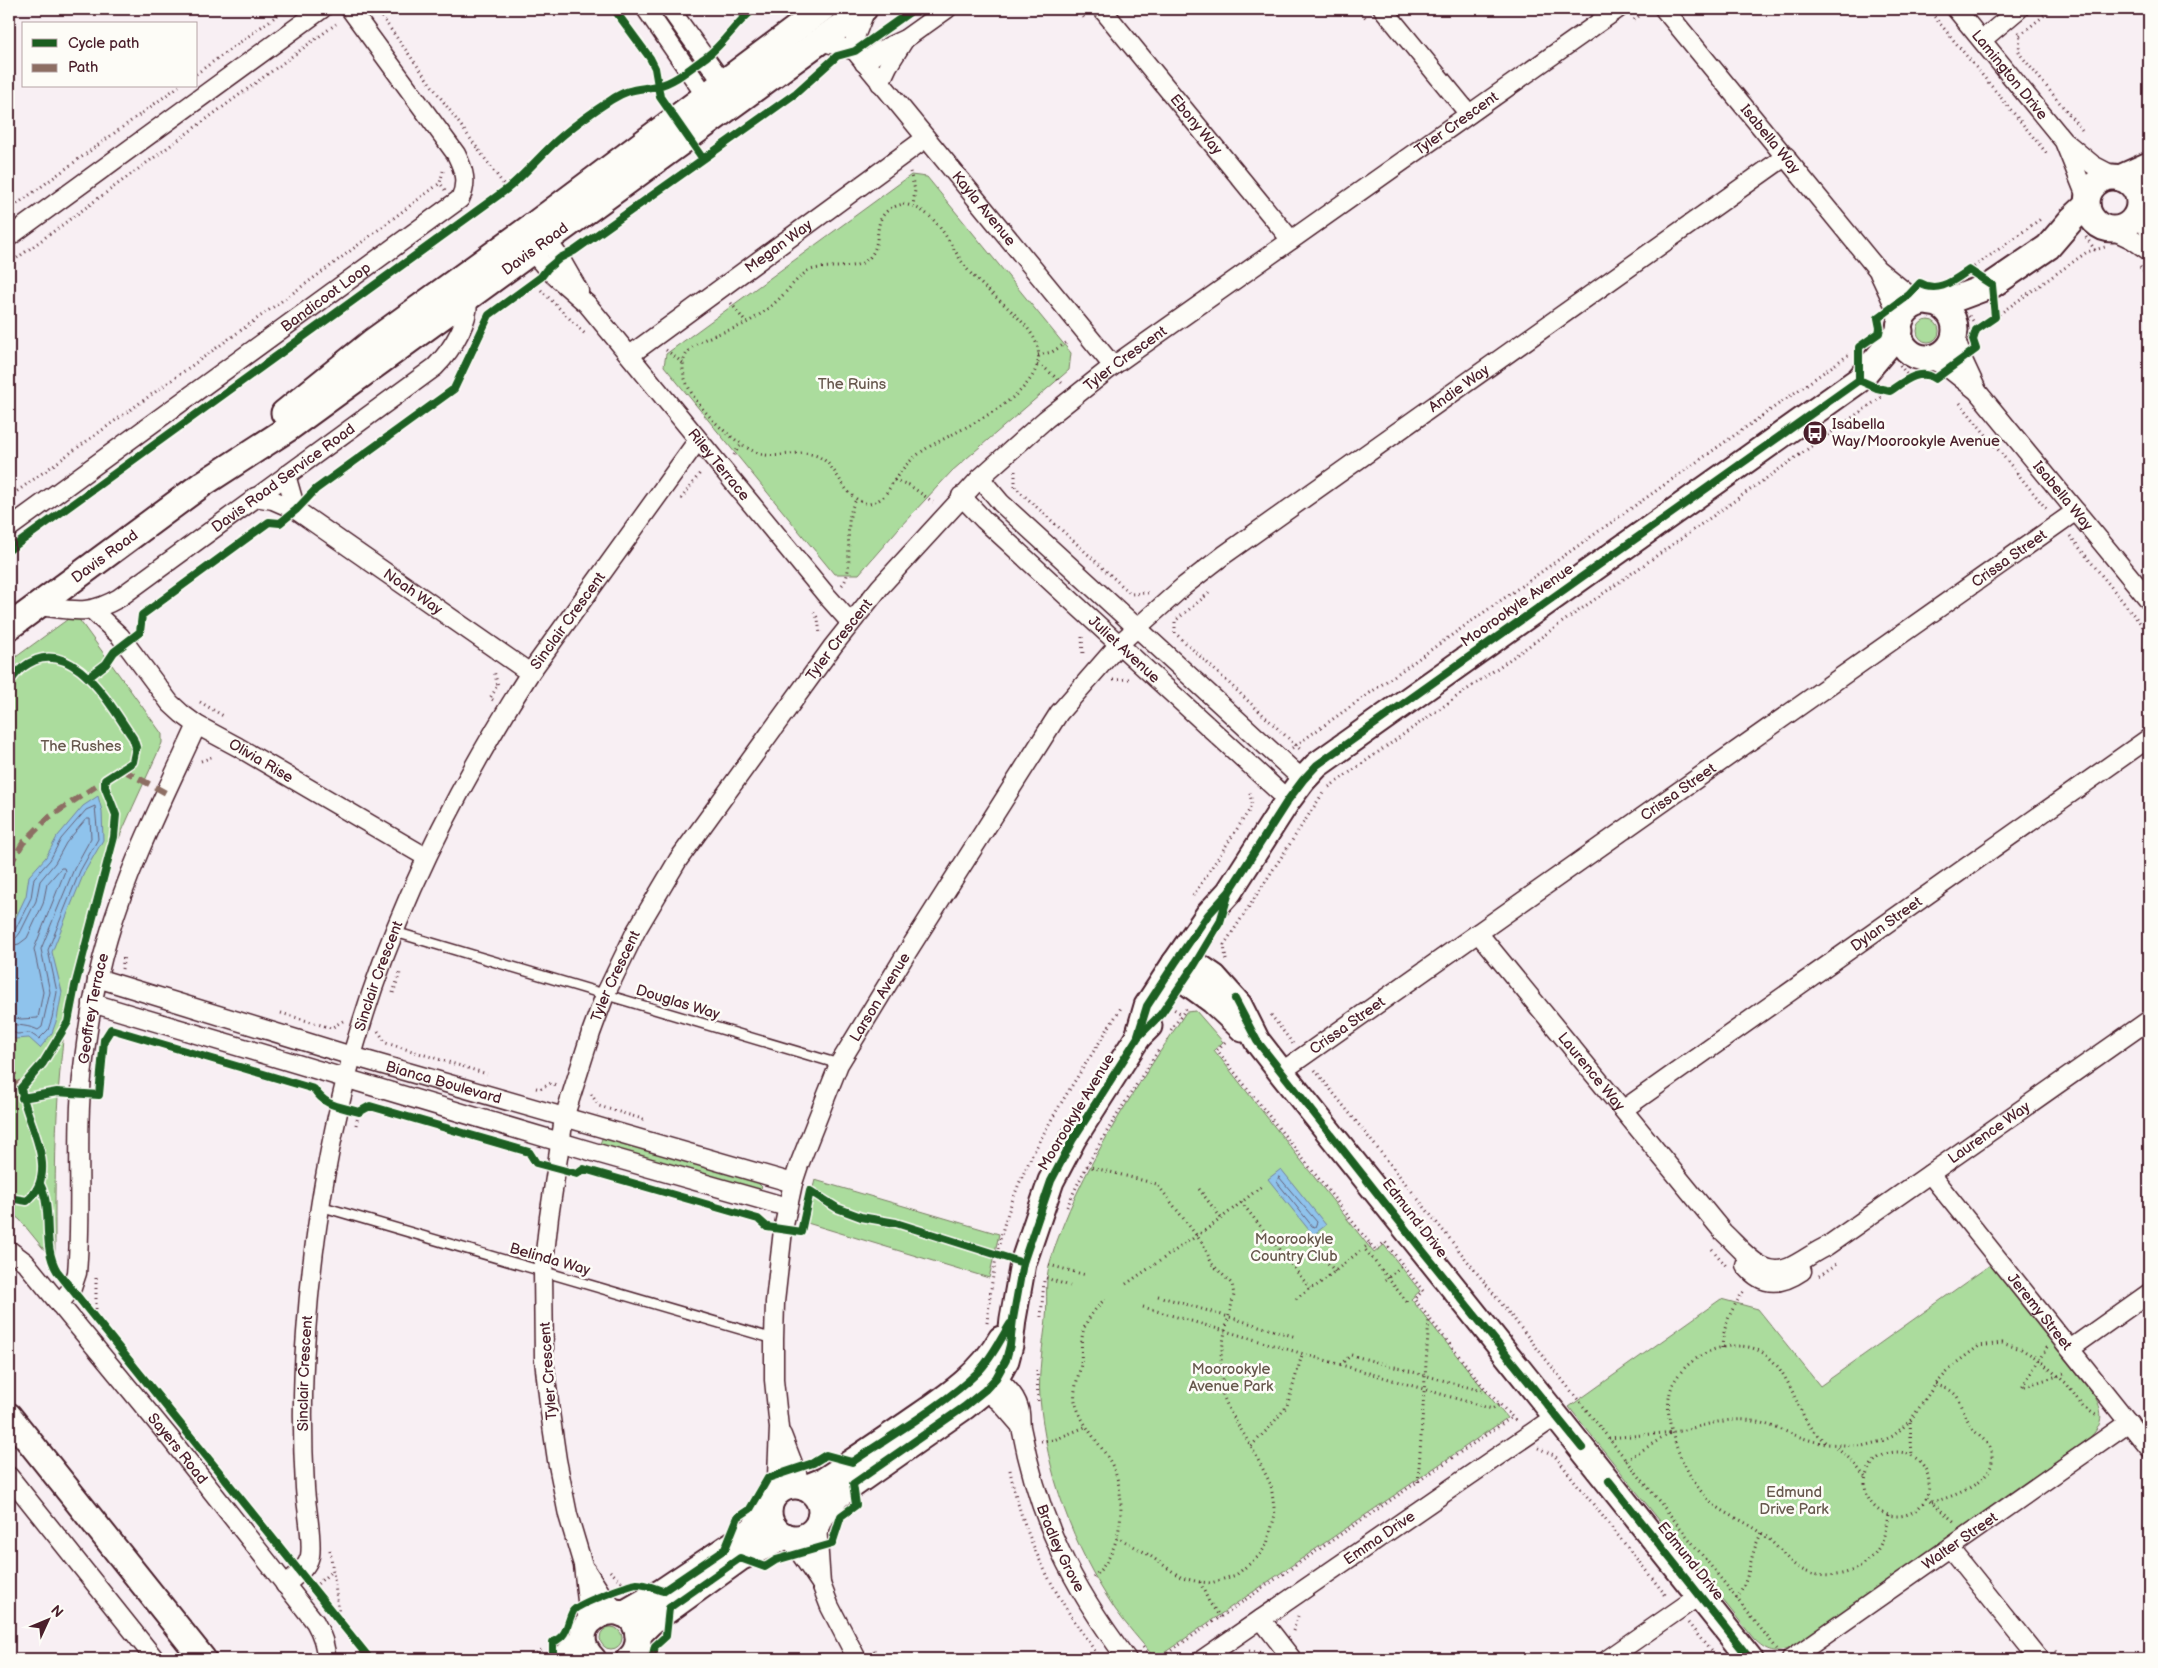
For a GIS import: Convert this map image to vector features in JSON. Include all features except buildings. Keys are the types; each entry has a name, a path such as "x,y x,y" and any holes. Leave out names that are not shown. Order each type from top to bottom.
{"street":[{"name":"Bandicoot Loop","path":"9,528 454,204 462,195 465,183 459,159 350,9"},
{"path":"646,9 714,88"},
{"path":"670,9 714,88 728,109"},
{"name":"Davis Road","path":"534,238 714,88 822,9"},
{"path":"859,57 855,37 865,9"},
{"name":"Davis Road","path":"9,627 201,485 289,428 463,289 534,238 728,109 865,9"},
{"path":"821,41 859,57 905,39 947,9"},
{"name":"Ebony Way","path":"1102,9 1291,240"},
{"path":"1383,9 1469,114"},
{"name":"Tyler Crescent","path":"588,1641 587,1601 583,1565 568,1515 557,1460 544,1360 543,1272 549,1217 564,1118 605,995 636,931 678,860 880,586 961,496 1046,418 1112,366 1618,9"},
{"name":"Isabella Way","path":"1664,9 1877,269 1909,294 1928,303"},
{"name":"Lamington Drive","path":"1956,9 2063,140 2093,165 2118,177"},
{"path":"9,237 326,13"},
{"path":"1982,40 2013,14"},
{"path":"880,83 905,39"},
{"name":"Kayla Avenue","path":"859,57 1112,366"},
{"name":"Megan Way","path":"630,355 926,138"},
{"name":"Lamington Drive","path":"2063,140 2081,180 2087,202"},
{"name":"Andie Way","path":"1138,627 1171,598 1264,525 1786,156"},
{"path":"2048,247 2087,202 2094,185 2108,177 2118,177 2149,165"},
{"path":"2118,177 2131,185 2142,200 2149,232"},
{"path":"2108,234 2131,221 2142,200"},
{"path":"2087,202 2094,221 2108,234"},
{"path":"1992,285 1955,334 1952,344 1946,352 1938,356 1926,358 1914,355 1907,349 1902,340 1900,328 1909,310 1917,305 1957,298 1992,285 2048,247 2084,234 2108,234 2133,240 2149,251"},
{"name":"Riley Terrace","path":"534,238 560,258 587,304 851,623"},
{"name":"Isabella Way","path":"1877,269 1894,305 1900,328"},
{"name":"Davis Road Service Road","path":"39,606 92,610 103,607 119,598 439,363 456,339 468,308 463,289"},
{"path":"1928,303 1939,305 1951,316 1955,334"},
{"name":"Moorookyle Avenue","path":"1860,380 1900,328"},
{"name":"Isabella Way","path":"1955,334 1962,358 1977,391"},
{"name":"Isabella Way","path":"1926,358 1948,368 1977,391 2149,600"},
{"name":"Moorookyle Avenue","path":"819,1522 837,1496 987,1380 992,1356 1012,1319 1023,1263 1051,1181 1073,1138 1138,1037 1147,1006 1185,969 1208,914 1229,892 1288,800 1310,772 1860,380 1899,364 1926,358"},
{"name":"Sinclair Crescent","path":"284,1585 300,1572 309,1560 310,1553 305,1488 303,1388 309,1289 320,1206 346,1078 394,932 426,857 474,765 507,709 530,673 698,440"},
{"path":"286,475 296,510"},
{"name":"Juliet Avenue","path":"980,478 1001,503 1280,759 1310,772"},
{"name":"Juliet Avenue","path":"961,496 984,520 1120,643 1288,800"},
{"name":"Noah Way","path":"255,498 273,500 296,510 530,673"},
{"name":"Crissa Street","path":"1281,1072 2076,511"},
{"path":"119,598 120,636"},
{"name":"Olivia Rise","path":"92,610 120,636 170,703 197,725 426,857"},
{"name":"Larson Avenue","path":"772,1503 777,1476 779,1428 774,1380 778,1265 787,1207 808,1138 839,1064 911,945 1059,713 1120,643 1138,627"},
{"name":"Geoffrey Terrace","path":"59,1304 72,1288 78,1262 81,1094 92,1003 97,978 108,937 130,875 197,725"},
{"name":"Dylan Street","path":"1624,1109 2149,738"},
{"name":"Laurence Way","path":"1478,933 1723,1232 1756,1263 1771,1270 1790,1267 1827,1246 2149,1020"},
{"name":"Edmund Drive","path":"1185,969 1213,1001 1257,1041 1750,1659"},
{"name":"Bianca Boulevard","path":"97,978 352,1056 793,1183"},
{"name":"Bianca Boulevard","path":"92,1003 787,1207"},
{"name":"Jeremy Street","path":"1930,1174 2070,1349 2122,1427 2149,1448"},
{"name":"Sayers Road","path":"9,1250 25,1262 169,1437 314,1622 322,1635 326,1659"},
{"path":"2070,1349 2149,1293"},
{"name":"Moorookyle Avenue","path":"804,1488 825,1480 954,1392 987,1380"},
{"name":"Bradley Grove","path":"987,1380 1015,1398 1020,1409 1020,1425 1030,1470 1040,1503 1064,1562 1096,1617 1126,1659"},
{"path":"9,1416 203,1659"},
{"name":"Emma Drive","path":"1203,1659 1556,1416"},
{"name":"Walter Street","path":"1791,1659 2122,1427"},
{"name":"Larson Avenue","path":"779,1428 804,1488"},
{"path":"9,1476 155,1659"},
{"path":"555,1653 588,1641 596,1615 609,1611 627,1610 742,1538 754,1528 772,1503 786,1488 804,1488 817,1498 820,1504 821,1584"},
{"path":"772,1503 771,1522 775,1528 787,1537 821,1584 834,1615 857,1659"},
{"path":"634,1652 651,1622 740,1558 787,1537 808,1535 819,1522"},
{"path":"1950,1548 2039,1659"},
{"name":"Tyler Crescent","path":"583,1565 602,1595 627,1610"},
{"path":"1608,1659 1700,1595"},
{"path":"627,1610 633,1623 634,1652"},
{"path":"1261,1619 1292,1659"}],"lane":[{"name":"Douglas Way","path":"394,932 839,1064"},
{"name":"Belinda Way","path":"320,1206 774,1339"}],"path":[{"path":"198,73 286,9"},
{"path":"376,9 510,186 500,194"},
{"path":"1928,9 2048,156"},
{"path":"2020,35 2052,9"},
{"path":"326,13 342,32"},
{"path":"1627,25 1643,13"},
{"path":"2013,14 2020,35 2019,53 2088,137"},
{"path":"9,264 336,24"},
{"path":"9,210 176,88"},
{"path":"9,497 329,267 440,184 443,171 438,163"},
{"path":"440,184 454,204"},
{"path":"896,206 913,206 933,218 954,251 980,284 1021,321 1033,336 1038,355 1037,366 1034,375 1027,384 1010,400 980,420 920,452 901,470 888,492 877,502 869,504 856,500 846,490 834,470 816,456 804,454 768,456 756,453 716,423 696,400 689,388 684,372 683,363 688,352 705,340 746,323 772,305 808,271 827,266 856,265 868,259 875,249 880,219 896,206"},
{"path":"1995,318 1992,285 1969,270 2046,215"},
{"path":"1995,318 2087,252 2105,247 2108,234"},
{"path":"2133,261 2149,278"},
{"path":"721,288 746,323"},
{"path":"1859,347 1860,380 1877,388 1890,391"},
{"path":"1280,759 1296,745 1859,347"},
{"path":"1954,396 2149,634"},
{"path":"1020,466 1014,472 1014,487 1131,594 1148,594 1158,584 1187,611"},
{"path":"677,504 700,473"},
{"path":"894,480 925,494 946,512"},
{"path":"827,596 847,578 850,512 856,500"},
{"path":"1215,587 1175,621 1175,633 1296,745 1310,772 1334,783"},
{"path":"1076,632 1083,638 1084,653 1076,662 1104,689 1113,680 1126,678 1136,686"},
{"path":"487,666 495,672 498,686 490,698 507,709"},
{"path":"194,699 233,722"},
{"path":"198,768 202,760 214,756 222,760"},
{"path":"1250,792 1263,777"},
{"path":"1190,901 1252,806 1250,792 1243,785"},
{"path":"119,986 124,954"},
{"path":"122,966 132,969"},
{"path":"392,997 401,971"},
{"path":"986,1328 992,1278 1001,1235 1008,1210 1024,1171 1048,1125 1126,1002"},
{"path":"1166,1038 1184,1010 1191,1010"},
{"path":"274,1011 331,1028 342,1021 380,1032"},
{"path":"383,1023 380,1032 386,1044 494,1076"},
{"path":"1220,1036 1226,1043 1216,1050 1370,1244 1375,1250 1385,1242 1423,1291 1414,1299 1421,1310 1486,1390 1512,1417 1540,1451 1554,1455 1717,1659"},
{"path":"1066,1211 1087,1166 1161,1046"},
{"path":"531,1087 540,1090 551,1083 592,1094 599,1106 647,1120"},
{"path":"592,1094 595,1085"},
{"path":"355,1128 359,1112"},
{"path":"1087,1166 1157,1184 1197,1235 1212,1264 1228,1278 1234,1290 1224,1331 1221,1356 1223,1395 1233,1417 1271,1484 1275,1514 1272,1531 1267,1544 1259,1556 1249,1565 1225,1579 1211,1583 1200,1582 1174,1574 1146,1553 1117,1537"},
{"path":"1126,1284 1221,1218 1262,1186"},
{"path":"1199,1189 1221,1218"},
{"path":"1241,1202 1310,1288"},
{"path":"1707,1243 1731,1273"},
{"path":"1312,1244 1336,1273"},
{"path":"1370,1244 1364,1248 1386,1279 1407,1302"},
{"path":"1386,1279 1422,1250"},
{"path":"1296,1298 1336,1273 1360,1251"},
{"path":"1815,1279 1838,1262"},
{"path":"1049,1265 1086,1275"},
{"path":"1042,1317 1045,1280 1070,1286"},
{"path":"1722,1348 1723,1334 1728,1318 1744,1287 1753,1292"},
{"path":"72,1288 101,1324"},
{"path":"1158,1296 1296,1337"},
{"path":"1093,1577 1104,1566 1117,1537 1120,1505 1116,1477 1108,1460 1085,1427 1075,1400 1075,1393 1081,1364 1082,1339 1090,1316 1105,1299"},
{"path":"1143,1307 1492,1409 1500,1404"},
{"path":"1418,1483 1429,1318"},
{"path":"1609,1438 1673,1432 1728,1420 1744,1420 1759,1422 1798,1438 1836,1446 1872,1445 1893,1436 1910,1422 1935,1385 1956,1363 1979,1346 2002,1343 2021,1349 2038,1359 2066,1383 2082,1407 2122,1427"},
{"path":"1827,1444 1808,1423 1782,1373 1766,1355 1748,1347 1722,1348 1708,1352 1696,1358 1675,1381 1669,1404 1673,1432 1689,1476 1708,1499 1725,1512 1762,1533 1798,1568 1814,1574 1836,1576 1862,1565 1876,1552 1883,1537 1888,1515"},
{"path":"1251,1446 1287,1406 1302,1355"},
{"path":"1340,1365 1351,1355 1482,1391"},
{"path":"1037,1370 1039,1406"},
{"path":"1932,1502 1958,1495 1974,1486 1989,1469 1992,1456 1988,1444 1971,1427 1957,1395 1946,1388 1935,1385"},
{"path":"1159,1659 1512,1417"},
{"path":"1910,1422 1912,1456"},
{"path":"1025,1443 1070,1435 1085,1427"},
{"path":"1626,1460 1673,1432"},
{"path":"1042,1433 1046,1449"},
{"path":"1836,1446 1866,1477"},
{"path":"1893,1452 1912,1456 1920,1462 1929,1479 1926,1498 1910,1514 1888,1515 1874,1507 1869,1500 1865,1485 1866,1477 1875,1460 1883,1455 1893,1452"},
{"path":"1736,1599 1746,1585 1753,1548 1762,1533"},
{"path":"330,1543 332,1571 342,1625"},
{"path":"604,1564 628,1588 627,1610"},
{"path":"1088,1569 1098,1585"},
{"path":"313,1588 332,1571"},
{"path":"300,1572 318,1594"},
{"path":"1200,1582 1209,1602 1246,1652 1250,1650 1263,1654 1294,1630 1298,1617 1306,1611"},
{"path":"329,1608 342,1625"},
{"path":"1137,1640 1151,1658 1155,1659"},
{"path":"873,1648 880,1659"},
{"path":"528,1659 555,1653"}],"green space":[{"name":"The Ruins","path":"911,175 927,177 1071,353 1069,370 952,471 859,574 834,574 664,366 666,354"},
{"path":"1928,320 1936,323 1939,331 1936,339 1928,342 1920,339 1917,331 1920,323"},
{"name":"The Rushes","path":"75,614 162,734 162,743 106,870 90,914 78,957 69,1001 59,1087 55,1174 55,1263 20,1220 9,1211 9,662"},
{"name":"Moorookyle Avenue Park","path":"1196,1011 1223,1042 1214,1050 1374,1253 1384,1245 1420,1291 1411,1299 1507,1418 1158,1657 1153,1656 1115,1609 1086,1560 1074,1535 1055,1481 1048,1453 1040,1398 1040,1368 1046,1319 1049,1266 1063,1226 1093,1162 1128,1101 1186,1012"},
{"path":"603,1136 757,1182 762,1187 755,1190 600,1144"},
{"path":"815,1180 999,1234 989,1278 804,1222"},
{"name":"Edmund Drive Park","path":"1990,1265 2095,1397 2101,1413 2097,1429 2089,1438 1792,1647 1781,1651 1767,1649 1754,1639 1569,1407 1721,1299 1758,1309 1820,1386"},
{"path":"611,1627 619,1630 622,1638 619,1646 611,1649 603,1646 600,1638 603,1630"}],"water":[{"path":"98,796 102,811 103,840 84,873 52,952 62,992 57,1019 52,1033 40,1048 29,1038 15,1039 9,1034 9,932 26,896 29,876 46,857 57,837 83,806"},
{"path":"1281,1169 1326,1225 1313,1235 1268,1179"}],"marked path":[{"path":"123,770 166,793"},
{"path":"9,866 23,843 48,818 105,780"},
{"path":"9,1065 21,1088"}],"cycle path":[{"path":"614,9 650,58 655,68 660,97 703,159"},
{"path":"9,550 507,189 568,131 586,117 623,93 670,82 683,74 713,51 741,20 754,9"},
{"path":"89,677 106,664 114,652 140,632 142,615 269,522 280,523 296,510 316,489 454,389 489,315 541,277 560,258 574,251 796,93 837,56 855,51 914,9"},
{"path":"1969,270 1992,285 1995,317 1976,330 1973,340 1976,349 1935,379 1929,376 1917,375 1890,391 1877,388 1859,380 1859,347 1879,333 1878,318 1909,295 1920,283 1933,287 1939,286 1952,281 1969,270"},
{"path":"1138,1035 1147,1006 1175,963 1208,915 1229,892 1288,800 1317,765 1859,380"},
{"path":"9,683 22,668 40,659 56,658 72,665 87,676 100,691 133,738 136,747 133,762 105,780 105,787 116,815 114,837 75,986 68,1022 43,1063 21,1088 39,1146 42,1176 37,1189 27,1201 9,1198"},
{"path":"652,1659 655,1646 666,1636 669,1608 740,1558 765,1567 776,1560 832,1544 841,1516 856,1505 853,1484 964,1407 985,1390 996,1378 1006,1360 1010,1345 1023,1263 1051,1181 1073,1139 1138,1037 1161,1014 1195,964 1220,922 1229,892"},
{"path":"1235,999 1257,1041 1582,1448"},
{"path":"22,1098 57,1092 99,1095 104,1040 111,1029 314,1089 328,1103 339,1107 359,1112 370,1106 529,1152 536,1163 577,1174 584,1169 758,1219 767,1227 801,1232 810,1191 837,1208 861,1217 896,1223 1023,1263"},
{"path":"40,1184 46,1205 48,1239 52,1261 57,1271 370,1659"},
{"path":"553,1659 553,1642 565,1633 573,1611 577,1608 604,1595 637,1584 663,1591 725,1549 738,1517 750,1509 768,1478 813,1463 826,1455 852,1462 934,1408 978,1372 988,1361 1010,1324"},
{"path":"1609,1481 1750,1659"}],"place":[{"name":"Isabella Way/Moorookyle Avenue","path":"1815,433"}],"park label":[{"name":"Moorookyle Country Club","path":"1294,1248"}]}
